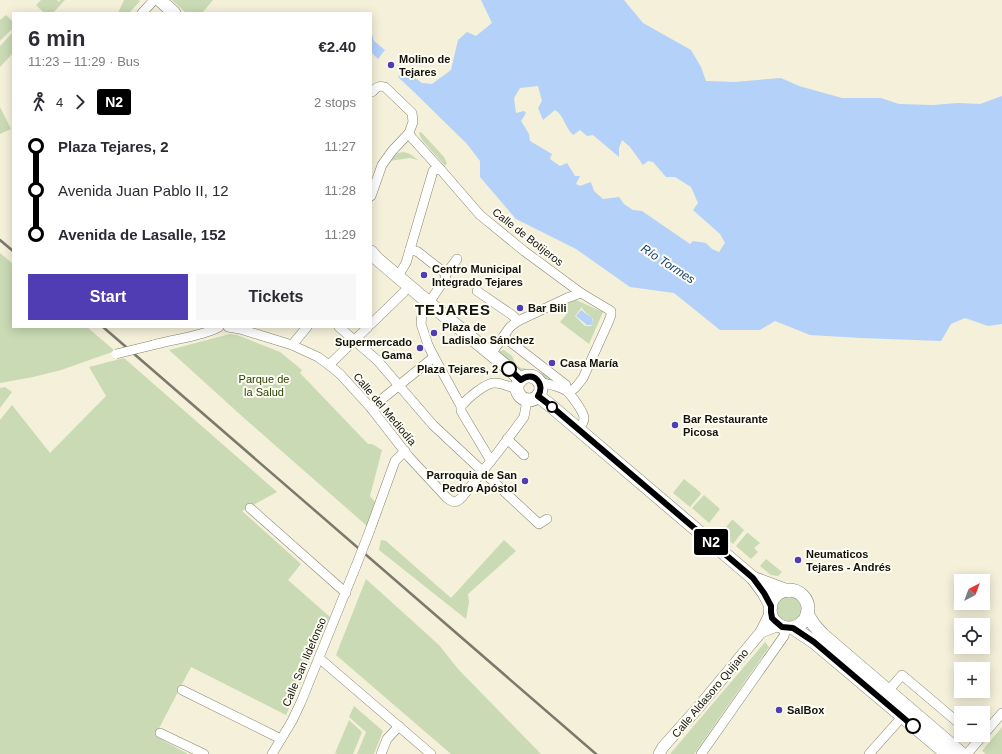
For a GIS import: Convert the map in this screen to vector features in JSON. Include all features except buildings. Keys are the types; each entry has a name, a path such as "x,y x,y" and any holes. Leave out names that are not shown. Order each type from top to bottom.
{"highway":[{"path":"160,0 173,12"},
{"path":"372,253 429,303 508,368 514,385 520,396 523,398 532,398 540,393 541,389 539,382 533,377 529,376 525,377 514,385"},
{"path":"532,398 578,429 753,578 764,593 771,609"},
{"path":"753,578 802,595 805,599 808,614 814,625 823,635 962,754"},
{"path":"788,591 779,594 772,602 772,618 814,642 947,754"},
{"path":"786,627 798,626 806,619 808,614"}],"main road":[{"name":"Calle Aldasoro Quijano","path":"659,754 663,747 697,709 761,632 771,609"},
{"name":"Calle Aldasoro Quijano","path":"761,632 786,627"}],"street":[{"path":"143,12 154,0"},
{"path":"372,92 377,87 385,87 412,113 413,120 409,133 392,150 382,165 372,193"},
{"name":"Calle de Botijeros","path":"409,133 439,170 480,215 581,293 611,310 608,323 583,378 572,391 567,388"},
{"path":"398,276 406,263 433,171 439,170"},
{"path":"410,249 418,252 446,274"},
{"path":"457,259 422,313 421,324 428,345 461,406 461,411 491,461"},
{"path":"477,291 512,315 518,321"},
{"path":"372,323 404,292"},
{"path":"491,354 510,327 518,321 581,293"},
{"path":"116,354 153,345 198,330 213,330 217,328"},
{"name":"Calle del Mediodía","path":"241,328 292,345 318,357 340,374 371,408 405,451 450,501 456,502 462,497 482,471"},
{"path":"292,345 306,328"},
{"path":"340,328 377,360 433,425 463,454 539,524 547,519"},
{"path":"329,365 367,328"},
{"path":"504,337 567,388 584,417 583,424 578,429"},
{"path":"371,408 434,358"},
{"path":"539,382 567,388"},
{"path":"461,406 474,394 489,384 496,383 514,385"},
{"path":"482,471 524,417 532,398"},
{"path":"508,439 524,455"},
{"name":"Calle San Ildefonso","path":"272,754 292,721 301,702 346,593 395,461 405,451"},
{"path":"250,508 346,593"},
{"path":"701,754 784,636 786,627"},
{"path":"319,658 431,754"},
{"path":"888,691 902,675 954,719"},
{"path":"182,690 281,739"},
{"path":"990,725 1002,713"},
{"path":"869,754 902,717"},
{"path":"381,754 387,739 399,726"},
{"path":"160,732 204,754"},
{"name":"Calle San Ildefonso","path":"280,754 281,739"},
{"path":"967,754 974,742"}],"green space":[{"path":"41,0 57,0 59,2 60,0 65,0 54,12 43,12 36,5"},
{"path":"124,0 140,1 130,12 118,12"},
{"path":"172,0 213,0 203,12 185,12"},
{"path":"6,15 12,21 12,29 0,41 0,20"},
{"path":"12,33 12,54 0,67 0,46"},
{"path":"0,107 11,129 0,134"},
{"path":"421,132 444,157 447,163 445,166 422,140 419,133"},
{"path":"404,152 410,154 418,160 410,158 389,161 398,153"},
{"path":"0,253 12,263 12,328 88,328 115,351 61,370 0,383"},
{"path":"576,300 603,312 589,344 560,322 566,315 563,305","holes":["582,307 582,309 593,319 591,326 585,326 575,316"]},
{"name":"Parque de la Salud","path":"230,334 237,335 280,352 302,370 300,373 368,444 372,444 382,450 370,496 376,503 367,526 169,350"},
{"path":"504,350 512,356 516,365 521,368 544,374 558,383 544,379 536,372 519,369 499,352"},
{"path":"124,358 277,492 242,511 301,564 288,580 330,617 286,715 191,667 155,736 188,754 0,754 0,420 12,405 50,453 106,396 89,367"},
{"path":"5,387 12,392 0,408 0,388"},
{"path":"684,479 701,494 690,507 673,493"},
{"path":"704,495 720,509 709,523 692,508"},
{"path":"732,520 744,530 733,544 721,533"},
{"path":"747,533 760,543 754,548 758,552 751,559 736,546"},
{"path":"381,540 386,541 451,598 504,540 516,551 468,594 469,602 466,619 379,550"},
{"path":"766,559 782,572 778,576 771,575 760,566"},
{"path":"366,579 439,645 458,669 541,754 451,754 336,655"},
{"path":"789,597 794,598 800,604 800,614 794,620 789,621 784,620 778,614 777,609 778,604 784,598"},
{"path":"765,642 769,647 694,754 670,754"},
{"path":"354,706 383,731 374,754 357,754 366,732 349,717"},
{"path":"349,720 362,732 353,754 335,753"},
{"path":"1002,727 1002,754 986,754 982,751"}],"water":[{"name":"Río Tormes","path":"481,0 624,0 643,23 691,50 701,67 706,81 734,82 781,78 799,86 842,98 881,98 899,104 980,104 1002,96 1002,324 988,326 965,318 951,324 941,341 810,335 775,321 760,330 720,330 674,293 630,287 576,249 516,219 480,177 480,161 467,144 398,77 404,70 422,83 432,84 451,70 458,40 467,32 476,36 492,23","holes":["538,86 542,101 538,108 543,120 555,110 558,112 573,135 580,130 587,136 593,135 619,157 619,148 622,140 630,147 643,165 648,161 653,162 666,177 675,177 691,187 698,203 693,210 720,234 725,243 719,252 712,249 706,243 693,241 690,244 642,211 633,210 624,204 619,197 603,199 594,191 591,182 580,186 576,184 580,176 575,176 567,163 560,166 550,159 552,154 530,141 529,134 521,121 526,113 524,111 516,113 514,98 520,88"]},
{"path":"372,34 374,41 385,50 378,59 372,53"},
{"path":"581,310 592,318 593,323 591,325 587,325 576,316"}],"railway":[{"path":"0,240 12,250"},
{"path":"104,328 596,754"}],"bus line":[{"name":"N2","path":"509,369 521,380 529,376 536,379 539,382 541,389 538,396 753,578 771,606 772,618 779,625 786,628 793,628 814,642 913,726"}],"place":[{"name":"Molino de Tejares","path":"391,65"},
{"name":"Centro Municipal Integrado Tejares","path":"424,275"},
{"name":"Bar Bili","path":"520,308"},
{"name":"Plaza de Ladislao Sánchez","path":"434,333"},
{"name":"Supermercado Gama","path":"420,348"},
{"name":"Casa María","path":"552,363"},
{"name":"Plaza Tejares, 2","path":"509,369"},
{"name":"Bar Restaurante Picosa","path":"675,425"},
{"name":"Parroquia de San Pedro Apóstol","path":"525,481"},
{"name":"Neumaticos Tejares - Andrés","path":"798,560"},
{"name":"SalBox","path":"779,710"}],"district":[{"name":"TEJARES","path":"453,310"}]}
